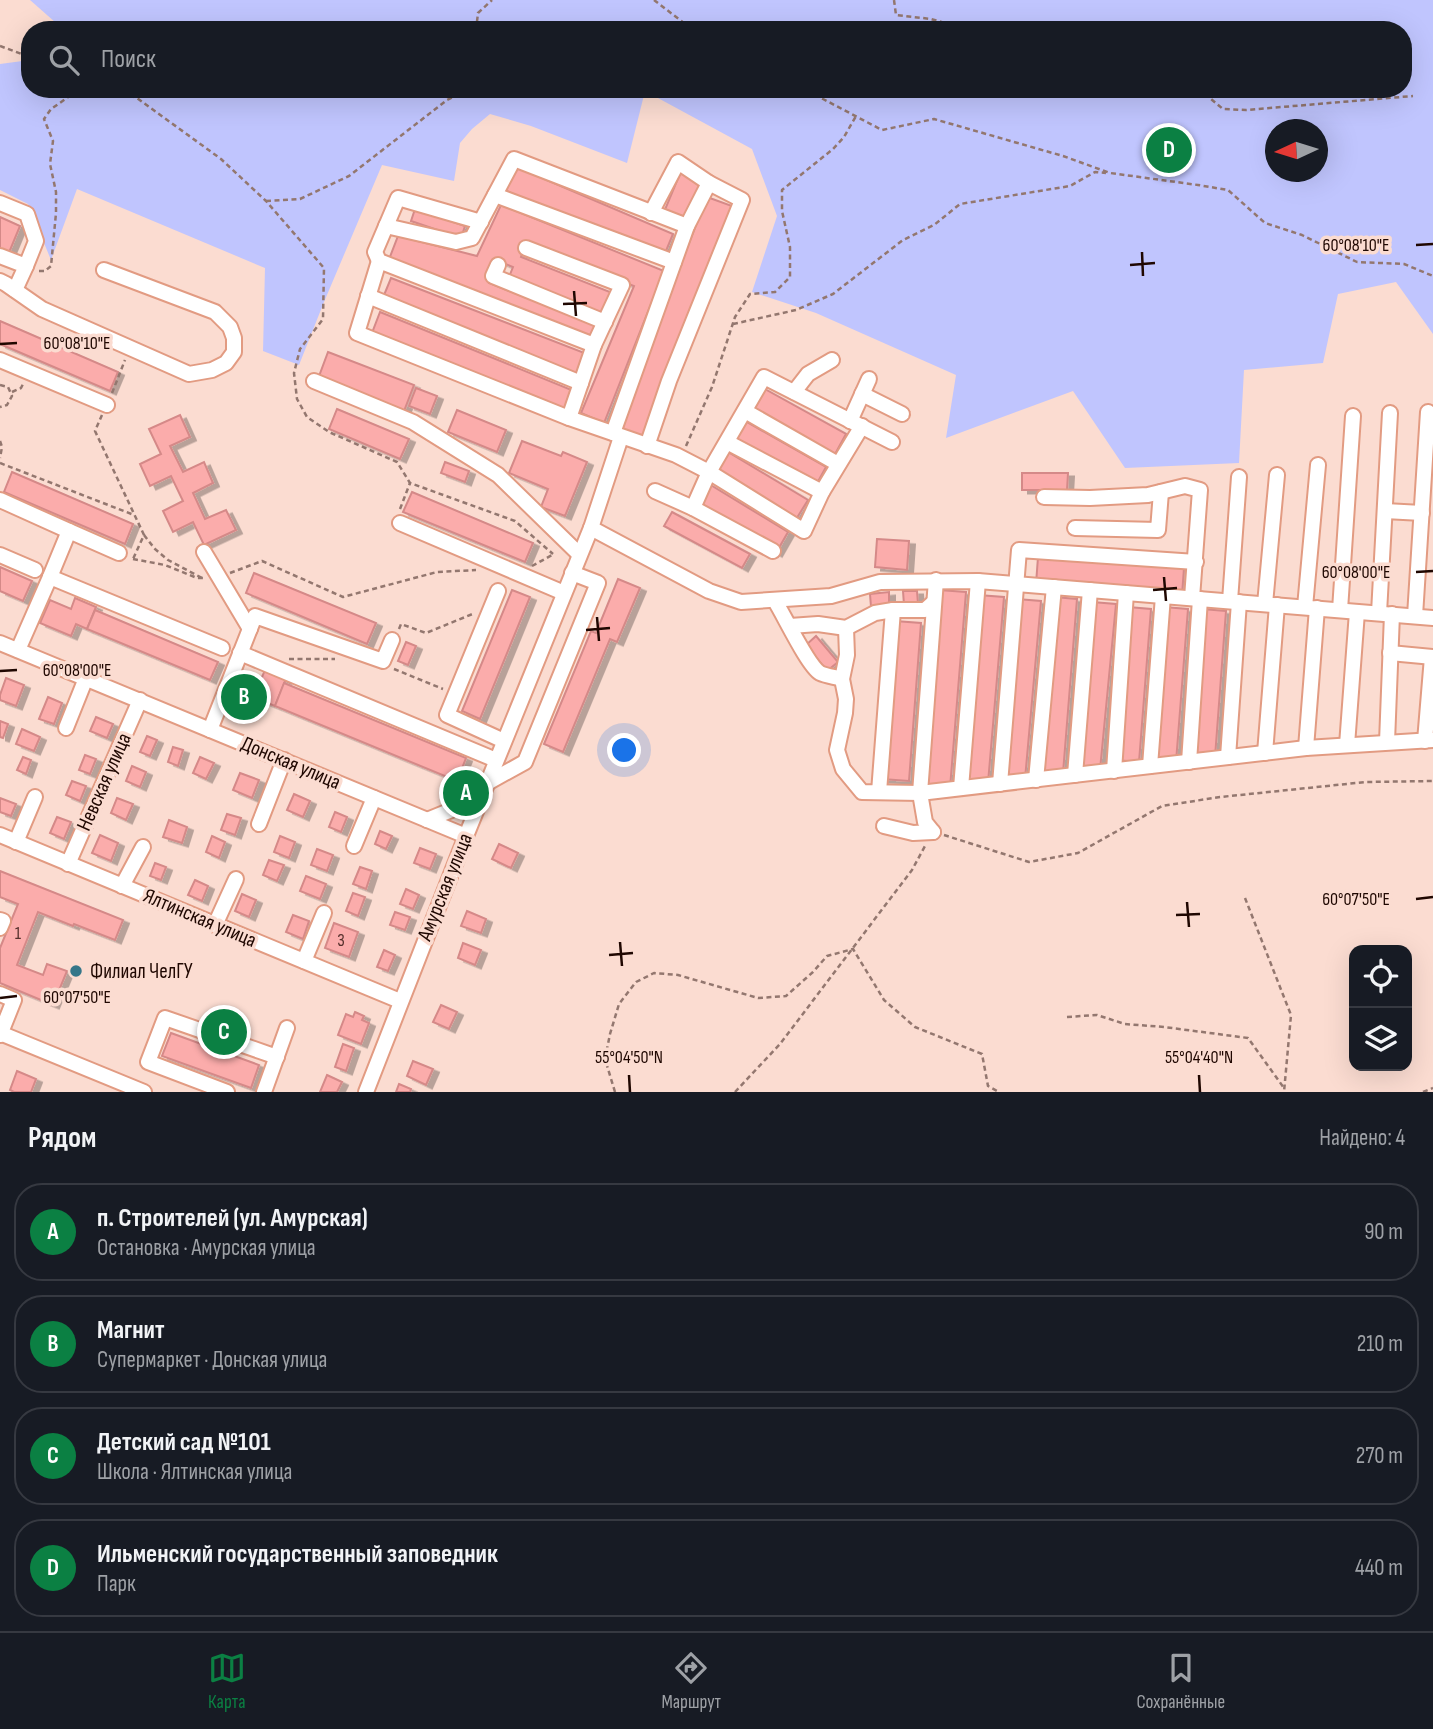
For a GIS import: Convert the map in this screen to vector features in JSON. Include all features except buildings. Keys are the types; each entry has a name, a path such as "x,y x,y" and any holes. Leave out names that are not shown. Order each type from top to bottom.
{"street":[{"path":"386,226 456,242 472,238 514,159 687,226"},
{"path":"647,446 668,381 742,200 709,183 678,162 652,213"},
{"name":"Амурская улица","path":"366,1092 572,573 574,550 591,528 617,435 674,262 687,226 709,183"},
{"path":"495,195 674,262"},
{"path":"481,222 398,198 375,251 379,261 357,333 569,418 680,457 804,531 856,423 862,394 870,379"},
{"path":"0,203 27,214 36,241 15,290"},
{"path":"526,248 622,285 594,345 569,418"},
{"path":"0,256 26,266"},
{"path":"379,261 594,345"},
{"path":"498,265 493,276 605,322"},
{"path":"0,281 41,309 189,374 212,370 226,363 234,352 234,338 230,327 215,312 104,270"},
{"path":"368,296 580,383"},
{"path":"0,360 107,405"},
{"path":"794,392 808,374 832,360"},
{"path":"693,508 709,472 764,377 891,442"},
{"path":"314,381 413,422 498,475 574,550"},
{"path":"862,394 901,414"},
{"path":"745,411 838,464"},
{"path":"1415,616 1428,412"},
{"path":"1387,742 1390,653 1386,614 1385,511 1390,413"},
{"path":"1340,610 1353,416"},
{"path":"727,442 822,492"},
{"path":"1306,748 1318,465"},
{"path":"1265,753 1277,475"},
{"path":"1228,757 1239,477"},
{"path":"1044,497 1148,495 1185,486 1200,490 1189,762"},
{"path":"655,491 774,551"},
{"path":"1075,528 1158,530 1161,492"},
{"path":"0,500 119,553"},
{"path":"1385,511 1422,513"},
{"path":"400,523 564,593"},
{"path":"591,528 709,591 741,602 831,596 880,582 936,580 978,581 1433,618"},
{"path":"18,650 69,531"},
{"path":"1000,784 1019,550 1196,562"},
{"path":"204,552 250,629"},
{"path":"0,555 35,570"},
{"path":"487,783 524,762 598,583 572,573"},
{"path":"50,577 222,648"},
{"path":"933,832 925,822 920,793 936,580"},
{"path":"961,788 978,581"},
{"path":"1036,780 1054,587"},
{"path":"1075,775 1090,590"},
{"path":"498,591 447,715 504,741"},
{"path":"1114,771 1126,593"},
{"path":"1150,766 1163,596"},
{"path":"775,601 797,642 819,672 842,679"},
{"path":"790,626 818,624 846,628 875,612 925,610 934,602"},
{"path":"879,792 893,610"},
{"path":"1347,745 1357,612"},
{"path":"210,730 255,616 383,661 392,640"},
{"path":"846,628 847,655 842,679 846,706 837,750 843,769 862,792 920,793 1306,748 1429,741 1433,657 1390,653"},
{"name":"Донская улица","path":"0,643 466,836"},
{"path":"240,653 496,760"},
{"path":"66,728 86,678"},
{"name":"Невская улица","path":"68,864 140,700"},
{"path":"259,824 284,760"},
{"path":"16,842 35,797"},
{"path":"354,846 374,798"},
{"path":"427,820 481,798"},
{"path":"884,826 913,833 933,832"},
{"name":"Ялтинская улица","path":"0,835 400,1001"},
{"path":"122,886 142,847"},
{"path":"215,925 236,879"},
{"path":"304,961 324,913"},
{"path":"0,920 3,921 0,928"},
{"path":"0,994 14,1000 0,1034 144,1092"},
{"path":"227,1092 148,1062 165,1018 277,1057"},
{"path":"264,1092 287,1028"}],"path":[{"path":"477,21 478,13 492,0"},
{"path":"654,0 681,21"},
{"path":"664,8 667,0"},
{"path":"894,0 895,15 938,21"},
{"path":"0,46 21,54"},
{"path":"26,266 37,271 45,271 51,266 56,192 50,164 53,141 44,119 51,109 67,98"},
{"path":"137,98 210,151 266,201 324,268 323,318 300,349 294,373 297,399 307,417 329,432 397,462 410,483 515,521 553,554"},
{"path":"266,201 300,199 349,176 451,98"},
{"path":"822,98 883,130 934,119 1063,156 1110,173"},
{"path":"1211,98 1223,109 1247,110 1389,98"},
{"path":"680,457 712,387 733,324 750,294 775,292 790,277 790,247 782,211 782,190 833,149 844,137 856,116"},
{"path":"733,324 796,310 833,294 903,240 934,225 960,204 1070,186 1095,172 1228,190 1265,223 1302,234 1357,262 1404,264 1433,276"},
{"path":"131,348 95,431 144,535 168,560 202,578"},
{"path":"0,385 8,387 12,396 7,405 0,407"},
{"path":"0,441 0,461 135,515"},
{"path":"400,523 400,509 410,483"},
{"path":"133,559 144,535"},
{"path":"519,574 553,554 574,550"},
{"path":"119,553 133,559 165,565 197,578 219,577 262,562 343,597 437,572 477,570"},
{"path":"392,640 401,624 426,633 492,607"},
{"path":"270,666 289,659 331,660 359,653"},
{"path":"383,661 396,671 456,693"},
{"path":"735,1092 780,1044 912,870 933,832 1029,862 1078,853 1162,806 1220,797 1366,782 1433,781"},
{"path":"1245,898 1291,1015 1284,1090"},
{"path":"615,1092 605,1059 619,1004 636,982 654,973 678,975 758,998 786,996 827,956 852,949"},
{"path":"852,949 884,1000 915,1027 982,1054 988,1086 999,1092"},
{"path":"1067,1017 1097,1015 1125,1024 1248,1038 1284,1090"},
{"path":"1423,1092 1433,1087"}],"shaded area":[{"path":"30,0 1433,0 1433,334 1396,282 1338,294 1323,363 1244,370 1239,463 1125,468 1073,391 946,438 956,375 816,313 752,292 777,216 752,149 658,98 1412,98 1412,21 54,21"},
{"path":"21,61 21,98 643,98 627,163 531,126 490,114 460,143 454,181 382,165 299,365 263,351 265,268 77,189 51,260 28,204 0,190 0,64"}],"place":[{"name":"Ильменский государственный заповедник","path":"1169,150"},
{"name":"Магнит","path":"244,697"},
{"name":"п. Строителей (ул. Амурская)","path":"466,793"},
{"name":"Филиал ЧелГУ","path":"76,971"},
{"name":"Детский сад №101","path":"224,1032"}]}
